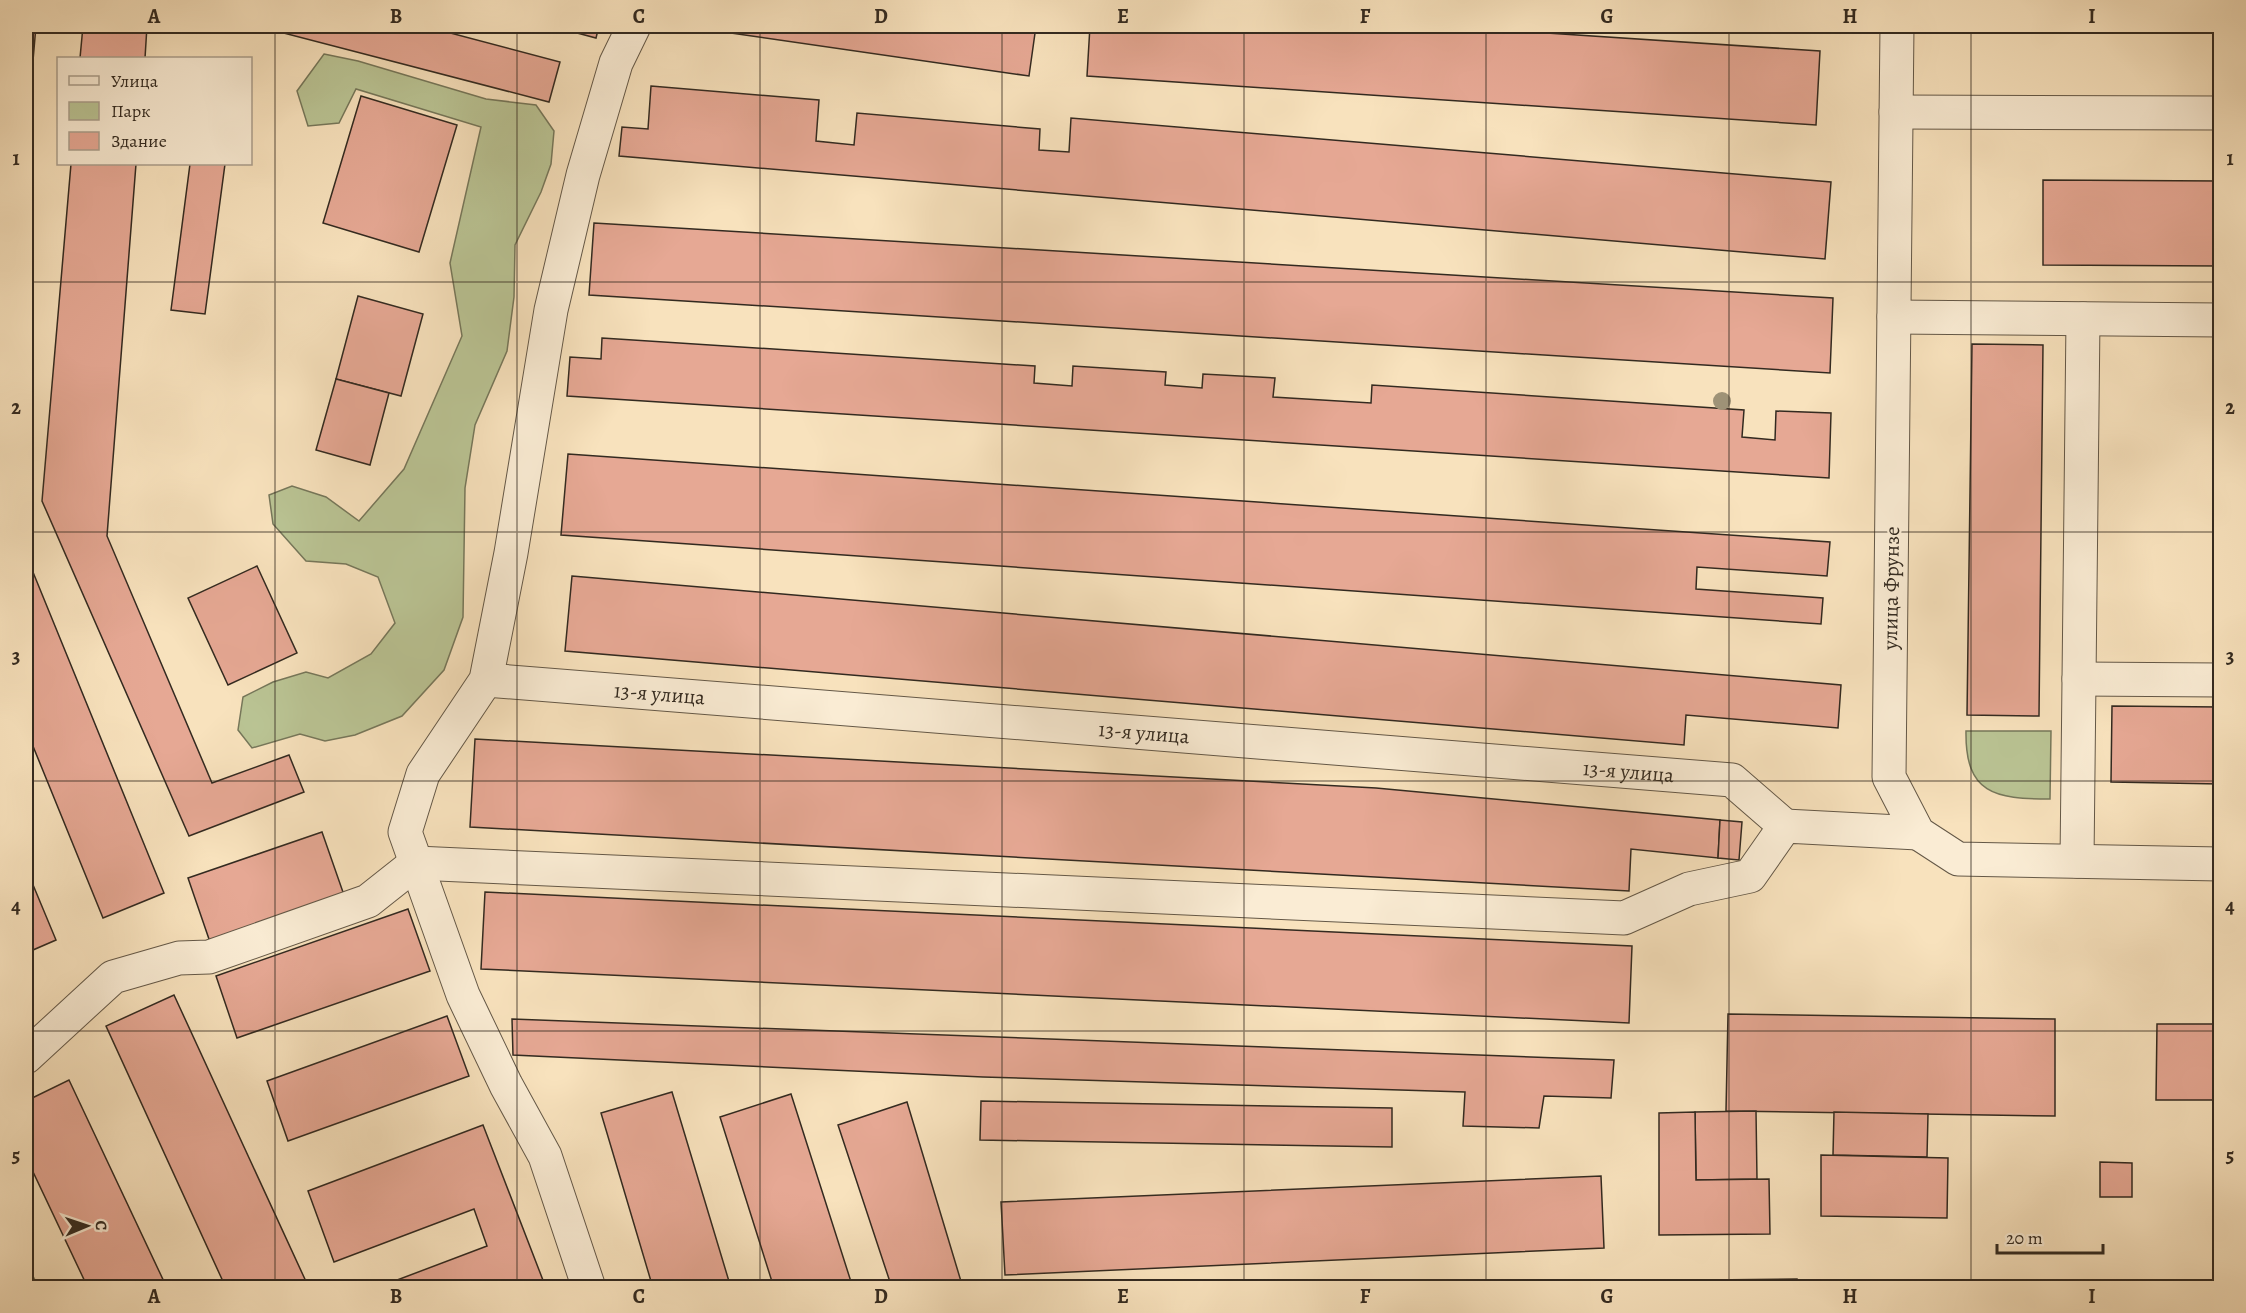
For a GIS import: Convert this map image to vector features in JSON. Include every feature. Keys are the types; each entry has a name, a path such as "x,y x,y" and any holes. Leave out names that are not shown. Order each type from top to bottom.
{"street":[{"path":"589,1287 545,1156 506,1085 463,995 405,832 423,774 486,680 511,553 551,309 583,175 616,63 634,26"},
{"name":"улица Фрунзе","path":"1897,26 1889,777 1918,833 1958,859 2220,864"},
{"path":"1896,112 2220,113"},
{"path":"1894,317 2220,320"},
{"path":"2077,861 2083,319"},
{"path":"2079,678 2220,680"},
{"name":"13-я улица","path":"486,680 1732,780 1785,826"},
{"path":"26,1056 113,977 179,958 209,957 368,901 416,863 1624,918 1689,889 1750,876 1785,826 1918,833"}],"green space":[{"path":"324,54 358,61 486,99 536,105 554,131 551,164 541,192 515,245 514,297 507,351 475,425 465,488 463,617 444,670 402,716 355,735 325,741 300,734 252,748 238,730 243,697 273,682 306,672 328,678 371,654 395,623 378,577 346,564 306,561 273,524 269,495 292,486 326,497 359,521 404,469 462,336 450,263 481,127 356,89 339,123 308,126 297,91"},
{"path":"1966,731 2051,731 2050,799 2014,797 1987,789 1971,768 1967,752"},
{"path":"26,1264 39,1287 26,1287"}],"building":[{"path":"26,26 36,26 30,95 26,95"},
{"path":"83,26 147,26 145,57 80,57"},
{"path":"273,26 424,26 560,62 549,102 272,30"},
{"path":"551,26 599,26 596,38"},
{"path":"682,26 1036,26 1029,76"},
{"path":"1090,26 1439,26 1820,51 1816,125 1087,76"},
{"path":"651,86 819,100 816,141 854,145 857,113 1040,129 1039,150 1069,152 1071,118 1831,182 1825,259 619,156 622,127 648,129"},
{"path":"361,96 457,125 419,252 323,223"},
{"path":"26,136 28,136 26,162"},
{"path":"71,165 136,165 107,536 212,783 289,755 304,792 189,836 42,501"},
{"path":"190,165 225,165 205,314 171,310"},
{"path":"2043,180 2220,181 2220,266 2043,265"},
{"path":"594,223 1833,298 1830,373 589,295"},
{"path":"358,296 423,314 401,396 336,379"},
{"path":"602,338 1035,366 1034,383 1072,386 1073,366 1166,372 1165,385 1202,388 1203,374 1275,378 1273,397 1371,403 1372,385 1744,410 1742,437 1775,440 1776,411 1831,413 1829,478 567,396 570,357 601,359"},
{"path":"1972,344 2043,345 2039,716 1967,715"},
{"path":"336,379 389,393 370,465 316,450"},
{"path":"568,454 1830,542 1827,576 1697,567 1696,589 1823,598 1821,624 561,535"},
{"path":"26,555 164,893 103,918 26,729"},
{"path":"257,566 297,653 228,685 188,598"},
{"path":"572,576 1841,685 1838,728 1686,715 1684,745 565,651"},
{"path":"2112,706 2220,707 2220,784 2111,782"},
{"path":"475,739 1376,788 1720,820 1718,858 1631,849 1629,891 470,827"},
{"path":"1720,820 1742,822 1739,860 1718,858"},
{"path":"322,832 344,895 210,942 188,878"},
{"path":"26,868 56,940 26,953"},
{"path":"485,892 1632,946 1629,1023 481,969"},
{"path":"408,909 430,971 237,1038 216,976"},
{"path":"174,995 309,1288 226,1288 106,1026"},
{"path":"1728,1014 2055,1019 2055,1116 1726,1111"},
{"path":"447,1016 469,1076 288,1141 267,1081"},
{"path":"512,1019 1614,1060 1611,1098 1544,1096 1539,1128 1463,1126 1465,1092 983,1077 513,1055"},
{"path":"2157,1024 2220,1024 2220,1100 2156,1100"},
{"path":"69,1080 167,1288 88,1288 26,1157 26,1101"},
{"path":"672,1092 731,1288 653,1288 601,1113"},
{"path":"791,1094 853,1288 774,1288 720,1117"},
{"path":"981,1101 1392,1108 1392,1147 980,1140"},
{"path":"907,1102 963,1288 892,1288 838,1125"},
{"path":"1756,1111 1757,1179 1696,1180 1695,1112"},
{"path":"1695,1112 1696,1180 1769,1179 1770,1234 1659,1235 1659,1113"},
{"path":"1834,1112 1928,1114 1927,1157 1833,1155"},
{"path":"483,1125 546,1288 376,1288 487,1246 474,1209 334,1262 308,1191"},
{"path":"1821,1155 1948,1158 1947,1218 1821,1216"},
{"path":"2100,1162 2132,1163 2132,1197 2100,1197"},
{"path":"1601,1176 1604,1248 1005,1275 1001,1202"},
{"path":"1797,1279 1797,1288 1707,1288 1707,1280"}]}
